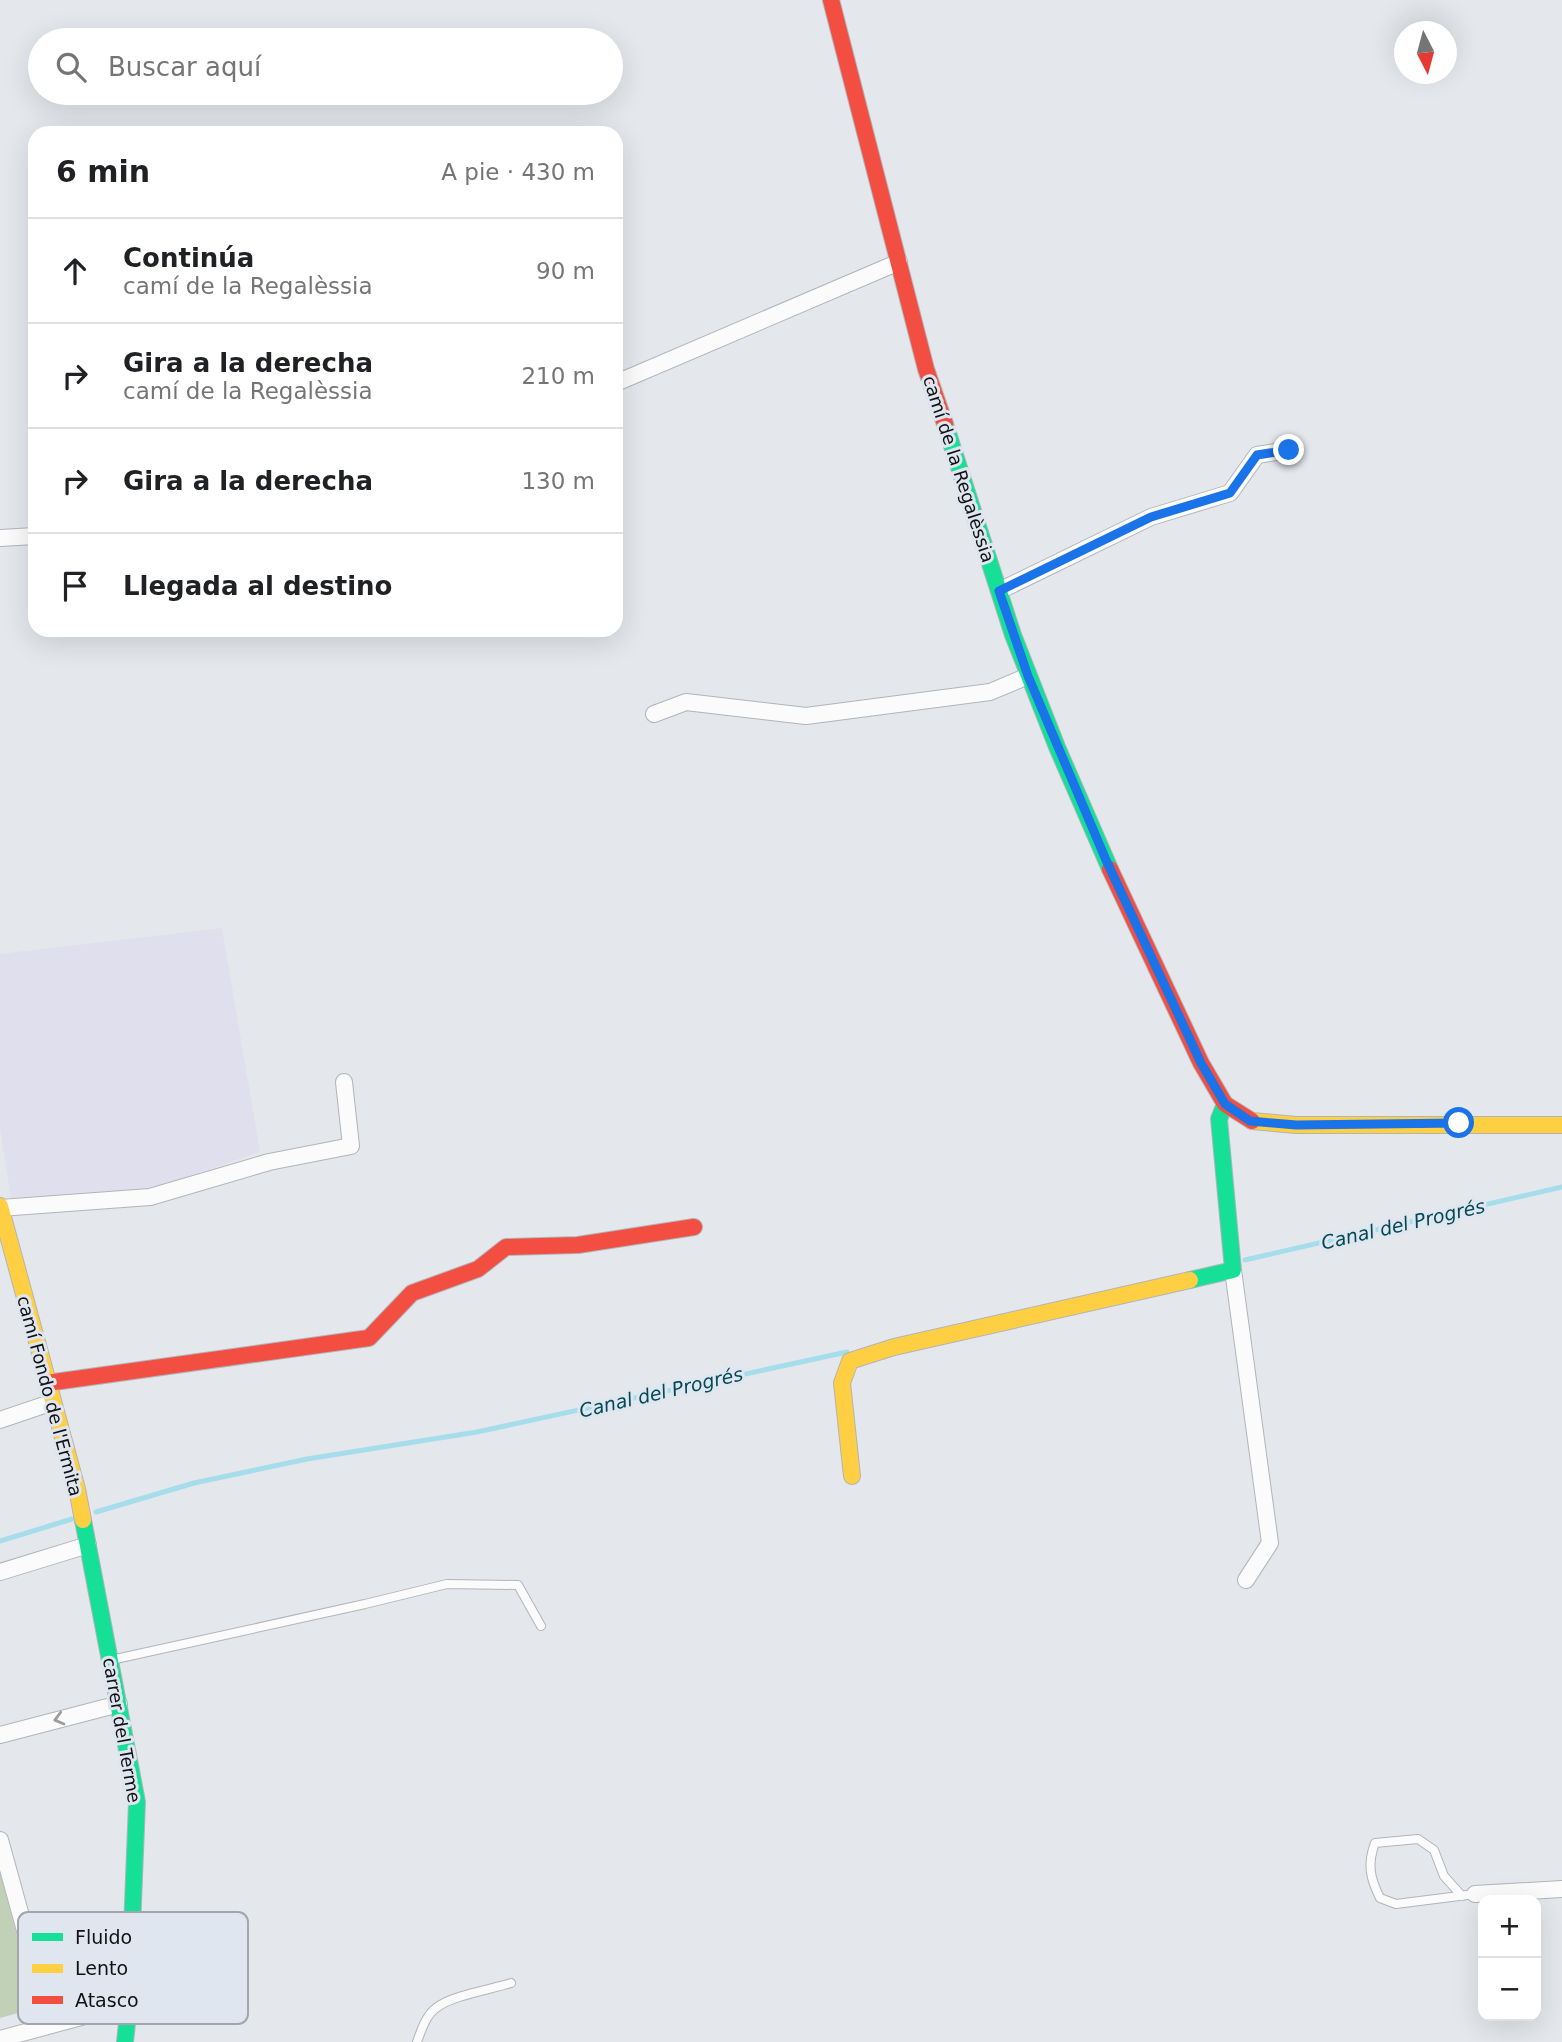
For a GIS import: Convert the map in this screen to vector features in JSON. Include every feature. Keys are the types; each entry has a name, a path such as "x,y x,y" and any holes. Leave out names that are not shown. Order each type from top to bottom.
{"street":[{"name":"camí de la Regalèssia","path":"831,0 926,369 1028,676 1106,860 1201,1063 1225,1104 1250,1121 1296,1125 1562,1125"},
{"path":"623,380 899,262"},
{"path":"999,591 1151,517 1230,493 1257,455 1289,450"},
{"path":"0,538 28,536"},
{"path":"654,714 686,702 806,716 990,692 1028,676"},
{"path":"0,1207 150,1197 269,1161 351,1146 344,1083"},
{"path":"1225,1104 1219,1119 1233,1270 1270,1543 1246,1580"},
{"name":"camí Fondo de l'Ermita","path":"0,1207 77,1489 88,1545"},
{"path":"47,1383 369,1338 412,1293 478,1269 506,1247 578,1245 694,1227"},
{"path":"852,1476 842,1383 850,1361 894,1347 1233,1270"},
{"path":"0,1420 53,1402"},
{"path":"0,1572 88,1545"},
{"name":"carrer del Terme","path":"88,1545 137,1802 133,1912"},
{"path":"0,1735 119,1704"},
{"path":"0,1840 20,1912"},
{"path":"1468,1895 1562,1889"},
{"path":"0,2039 55,2024"},
{"name":"carrer del Terme","path":"125,2042 127,2024"}],"lane":[{"path":"110,1660 447,1584 518,1585 541,1626"},
{"path":"1418,1839 1434,1850 1444,1876 1468,1895 1396,1904 1380,1898 1371,1879 1370,1856 1376,1843 1418,1839"},
{"path":"417,2042 435,2008 511,1983"}],"shaded area":[{"path":"222,928 260,1152 149,1190 11,1198 0,1128 0,954"}],"green space":[{"path":"0,1872 18,1940 18,2013 0,2018"}],"waterway":[{"name":"Canal del Progrés","path":"1245,1260 1562,1187"},
{"name":"Canal del Progrés","path":"96,1512 194,1483 307,1459 477,1432 847,1352"},
{"name":"Canal del Progrés","path":"0,1541 72,1519"}],"traffic: fast":[{"path":"945,424 1013,635 1057,747 1110,869"},
{"path":"1190,1280 1233,1270 1219,1119 1225,1104"},
{"path":"83,1520 137,1802 133,1912"},
{"path":"125,2042 127,2024"}],"traffic: slow":[{"path":"1252,1121 1296,1125 1562,1125"},
{"path":"0,1206 77,1489 83,1520"},
{"path":"852,1476 842,1383 850,1361 894,1347 1190,1280"}],"traffic: jam":[{"path":"831,0 926,369 945,424"},
{"path":"1110,869 1201,1063 1225,1104 1252,1121"},
{"path":"47,1383 369,1338 412,1293 478,1269 506,1247 578,1245 694,1227"}],"route":[{"path":"1289,450 1257,455 1230,493 1151,517 999,591 1028,676 1106,860 1201,1063 1225,1104 1250,1121 1296,1125 1459,1123"}]}
